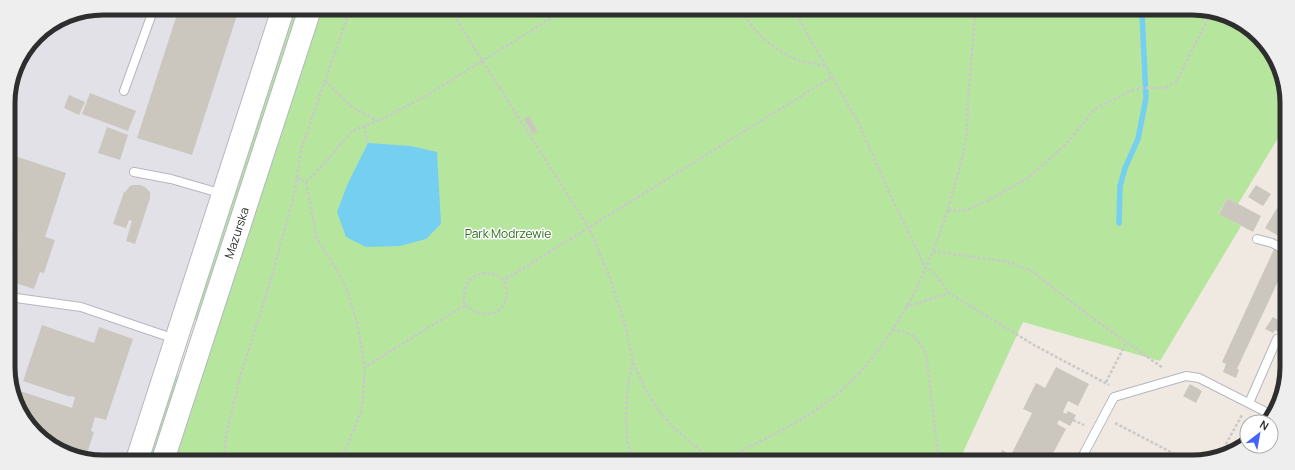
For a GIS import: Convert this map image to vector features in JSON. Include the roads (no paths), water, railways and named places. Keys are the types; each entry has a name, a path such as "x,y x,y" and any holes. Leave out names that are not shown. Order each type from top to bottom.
{"main road":[{"path":"139,455 282,15"},
{"name":"Mazurska","path":"165,455 308,15"},
{"path":"176,339 200,348"}],"lane":[{"path":"124,91 151,15"},
{"path":"134,172 171,179 223,194"},
{"path":"1256,239 1272,243 1280,247"},
{"path":"15,298 81,307 176,339"},
{"path":"1249,403 1277,339"},
{"path":"1083,455 1114,397 1186,376 1194,377 1217,386 1267,412"}],"water":[{"path":"368,143 411,146 437,152 441,224 426,239 400,246 366,247 346,237 337,212 348,183"}],"waterway":[{"path":"1119,223 1120,186 1125,168 1138,139 1146,98 1142,15"}],"park label":[{"name":"Park Modrzewie","path":"508,234"}]}
